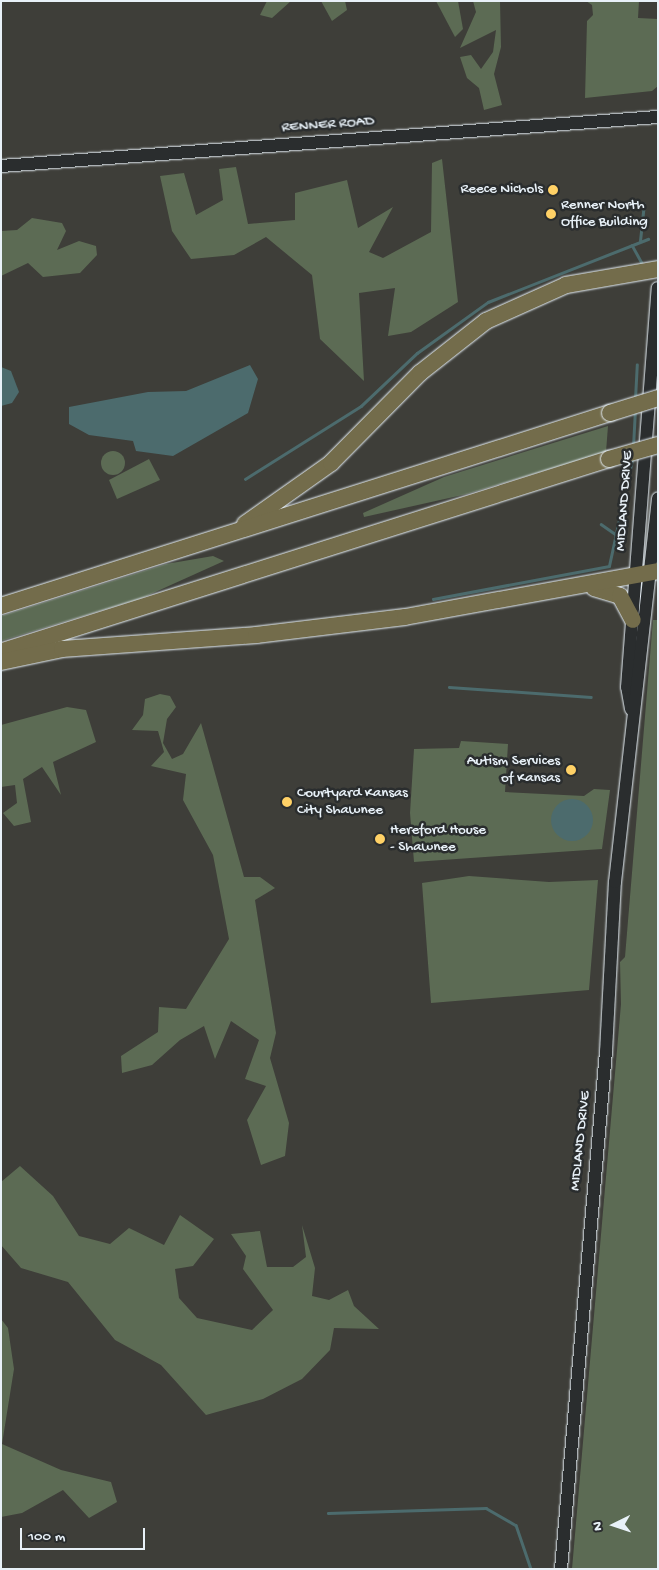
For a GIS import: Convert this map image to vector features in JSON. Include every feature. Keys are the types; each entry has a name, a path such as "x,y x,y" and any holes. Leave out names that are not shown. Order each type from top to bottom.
{"highway":[{"path":"231,534 331,463 420,373 486,321 566,285 658,269"},
{"path":"1,606 658,398"},
{"path":"1,652 608,459 658,445"},
{"path":"1,662 62,649 358,624 584,587 648,573"},
{"path":"584,587 616,593 626,602 633,620"}],"main road":[{"name":"RENNER ROAD","path":"1,166 658,117"},
{"name":"MIDLAND DRIVE","path":"632,716 627,687 633,620 648,573 658,288"},
{"name":"MIDLAND DRIVE","path":"561,1569 632,716 658,498"}],"green space":[{"path":"267,1 291,1 272,18 260,15"},
{"path":"321,1 345,1 347,10 332,21"},
{"path":"436,1 458,1 463,29 455,37"},
{"path":"473,1 500,1 501,47 494,74 502,105 484,110 479,88 467,78 460,57 471,55 481,69 493,52 496,30 460,48 476,12"},
{"path":"586,1 639,1 638,18 658,19 658,86 652,91 585,98 587,21 593,15 592,5"},
{"path":"442,159 458,302 411,332 388,336 395,288 359,293 364,381 320,339 312,275 266,237 234,255 191,259 172,231 160,176 184,173 196,215 223,200 219,169 236,167 248,224 295,220 295,193 347,180 358,228 393,207 369,252 383,258 431,232 432,163"},
{"path":"32,218 62,223 66,231 57,250 79,241 96,246 97,255 80,273 43,277 28,263 1,276 1,231 17,230"},
{"path":"608,426 606,452 467,494 364,517 363,513 444,477"},
{"path":"113,451 122,454 125,463 122,472 113,475 104,472 101,463 104,454"},
{"path":"149,459 160,480 117,499 109,480"},
{"path":"213,556 224,561 142,598 1,641 1,616 166,564"},
{"path":"653,620 658,620 658,1569 572,1569 621,1004 620,962 625,957"},
{"path":"160,694 170,696 176,707 167,719 163,743 172,759 183,754 201,723 244,877 260,877 275,888 255,900 276,1033 270,1058 289,1123 285,1156 261,1165 247,1120 266,1086 245,1079 259,1040 231,1021 215,1059 204,1026 180,1040 152,1065 122,1073 121,1056 158,1032 159,1007 186,1009 229,939 213,855 183,800 186,774 151,766 164,752 158,731 132,730 143,715 145,699"},
{"path":"67,707 86,710 96,742 53,762 61,795 42,767 23,779 31,822 14,826 3,813 17,803 15,785 1,787 1,725"},
{"path":"461,741 508,744 505,792 584,796 594,789 610,790 602,849 414,862 410,813 414,749 459,748"},
{"path":"469,876 549,882 598,880 589,990 431,1003 422,883"},
{"path":"20,1166 53,1196 79,1236 110,1244 129,1228 164,1245 180,1215 214,1239 193,1266 175,1269 179,1298 197,1318 252,1330 273,1310 243,1269 246,1256 231,1234 260,1231 267,1267 293,1267 306,1257 302,1225 315,1268 312,1296 329,1300 348,1290 354,1306 379,1329 334,1328 330,1350 302,1379 263,1399 206,1415 161,1365 115,1340 68,1282 21,1268 1,1245 1,1182"},
{"path":"1,1319 8,1328 14,1369 2,1444 61,1470 111,1482 117,1502 89,1518 63,1490 22,1513 1,1517"}],"water":[{"path":"250,365 258,379 248,413 173,456 136,451 133,441 89,435 69,424 69,407 148,392 186,391"},
{"path":"1,367 11,371 19,392 12,403 1,406"},
{"path":"572,799 587,805 593,820 587,835 572,841 557,835 551,820 557,805"}],"waterway":[{"path":"640,241 644,204"},
{"path":"245,479 361,406 417,353 488,302 648,239"},
{"path":"632,245 643,265"},
{"path":"635,399 637,365"},
{"path":"633,447 635,412"},
{"path":"433,599 609,566 632,460"},
{"path":"601,524 621,538"},
{"path":"449,687 591,697"},
{"path":"328,1513 486,1508 516,1525 531,1569"}],"place":[{"name":"Reece Nichols","path":"553,190"},
{"name":"Renner North Office Building","path":"551,214"},
{"name":"Autism Services of Kansas","path":"571,770"},
{"name":"Courtyard Kansas City Shawnee","path":"287,802"},
{"name":"Hereford House - Shawnee","path":"380,839"}]}
